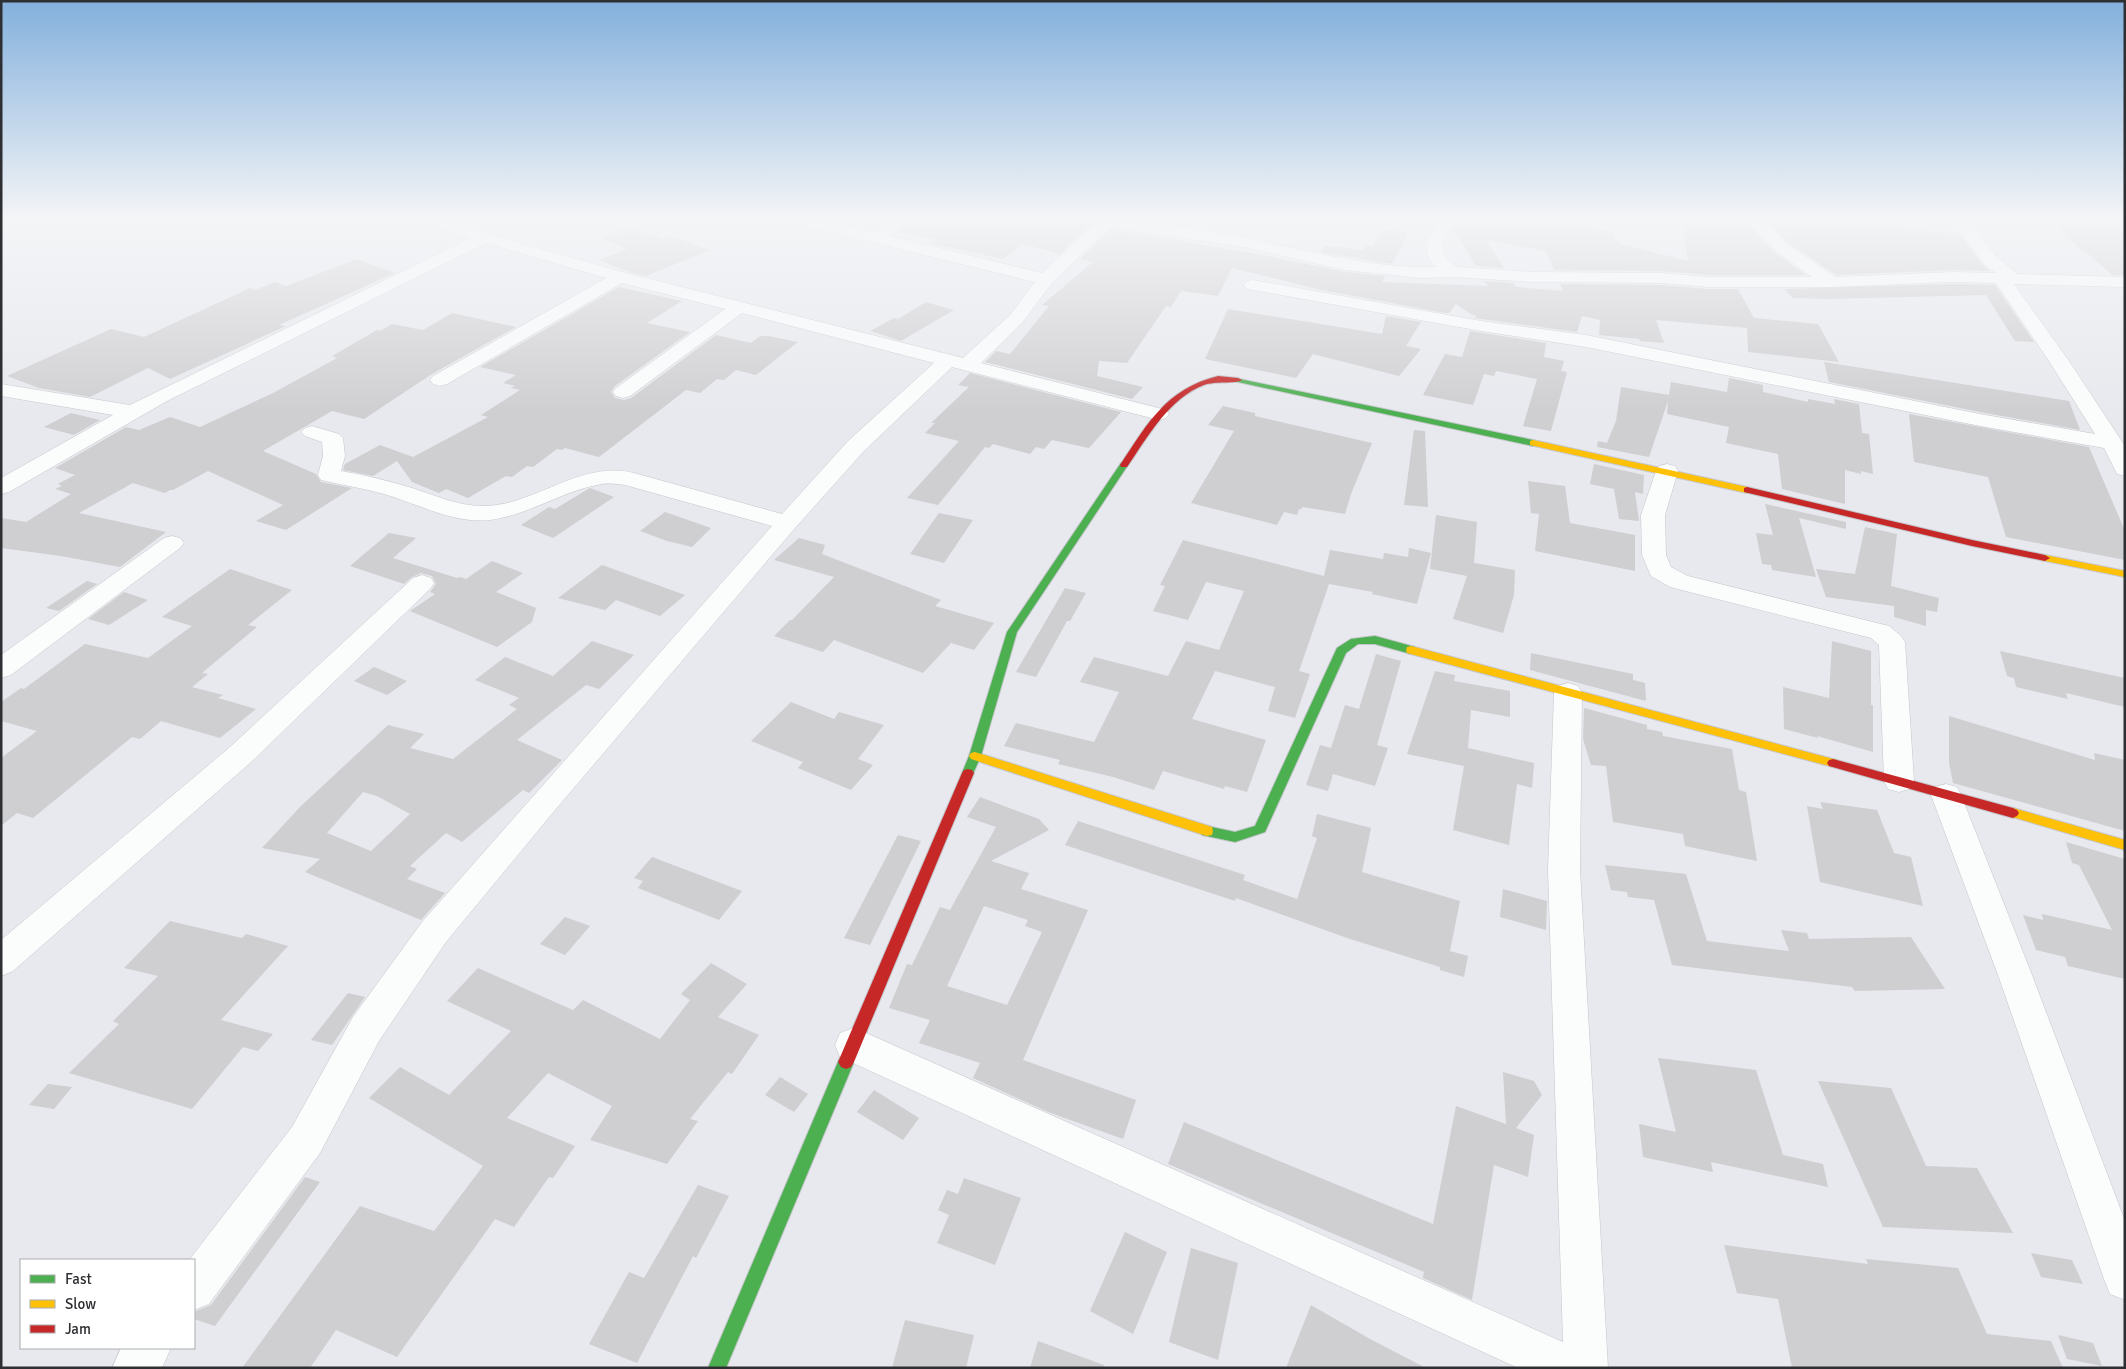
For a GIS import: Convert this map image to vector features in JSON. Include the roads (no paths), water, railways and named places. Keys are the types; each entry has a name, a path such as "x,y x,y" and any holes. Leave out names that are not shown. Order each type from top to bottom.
{"street":[{"path":"1,488 133,412 387,284"},
{"path":"440,380 608,284"},
{"path":"646,284 1159,414"},
{"path":"195,1288 306,1140 366,1029 434,932 539,808 856,446 956,364 1016,319 1042,284"},
{"path":"2011,284 2112,443 2125,469"},
{"path":"1253,285 1481,326 1586,341 1980,420 2112,443"},
{"path":"622,392 738,308"},
{"path":"717,1368 975,756 1012,632 1159,414 1197,383 1210,379 1231,379 1667,471 1972,543 2125,574"},
{"path":"1,390 133,412"},
{"path":"312,432 332,438 334,456 329,475 357,480 409,494 452,511 486,513 512,510 572,485 601,477 626,478 787,523"},
{"path":"1667,471 1653,515 1654,555 1660,572 1678,582 1880,632 1892,642 1899,781"},
{"path":"2,668 172,544"},
{"path":"1,961 240,755 422,583"},
{"path":"975,756 1204,830 1235,837 1260,829 1341,651 1355,641 1375,640 1899,781 2125,845"},
{"path":"1568,693 1564,870 1586,1368"},
{"path":"1946,795 2125,1279"},
{"path":"853,1044 1569,1368"},
{"path":"134,1368 149,1349"}]}
